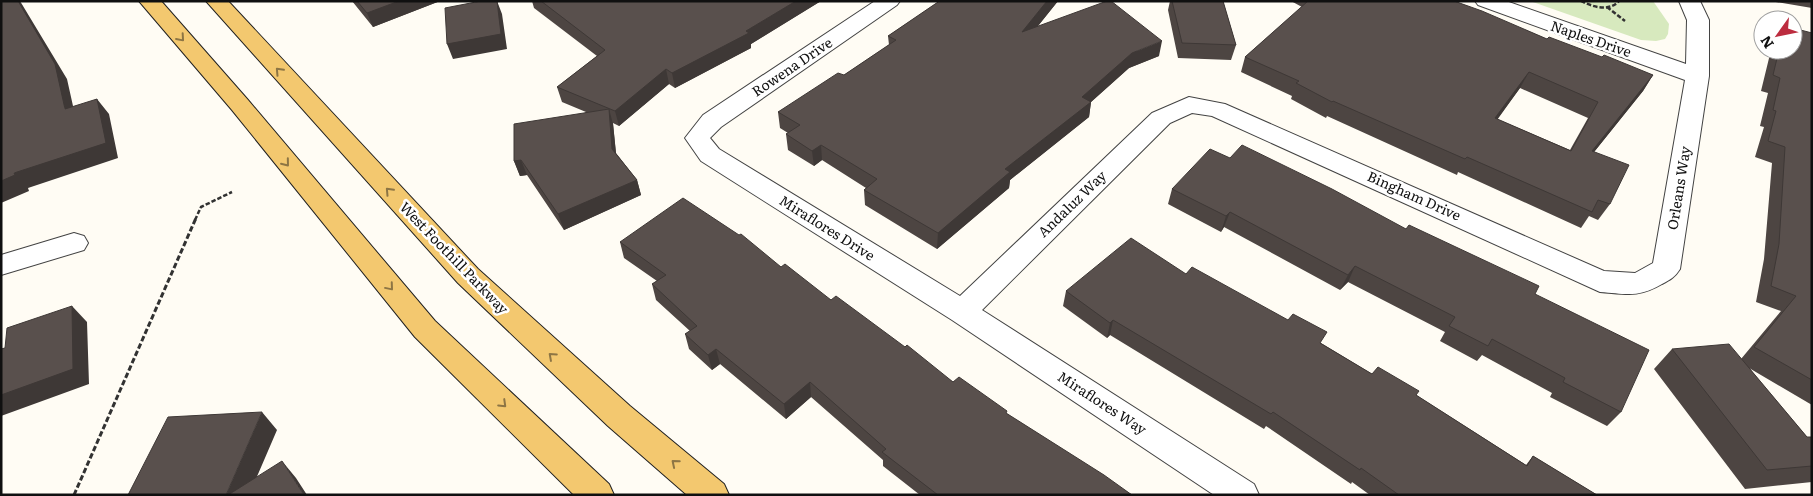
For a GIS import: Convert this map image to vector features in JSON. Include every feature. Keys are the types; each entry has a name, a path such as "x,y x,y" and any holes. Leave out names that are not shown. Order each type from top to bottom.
{"main road":[{"path":"149,1 240,105 425,329 597,495"},
{"name":"West Foothill Parkway","path":"216,1 468,276 619,416 712,495"}],"street":[{"name":"Rowena Drive","path":"697,138 712,121 890,1"},
{"name":"Naples Drive","path":"1485,1 1697,76"},
{"path":"1689,1 1698,20 1697,76"},
{"name":"Orleans Way","path":"1639,284 1666,269 1697,76"},
{"name":"Bingham Drive","path":"1189,105 1217,109 1600,281 1639,284"},
{"name":"Andaluz Way","path":"962,312 1162,118 1189,105"},
{"name":"Miraflores Drive","path":"697,138 710,155 962,312"},
{"path":"1,265 74,244"},
{"name":"Miraflores Way","path":"962,312 1242,495"}],"path":[{"path":"1582,1 1602,7 1616,5 1619,1"},
{"path":"74,495 202,207 232,192"}],"green space":[{"path":"1530,1 1653,1 1669,24 1668,34 1665,39 1656,41 1641,40"}],"building":[{"path":"1,1 18,1 55,64 65,109 97,99 106,143 14,173 15,175 1,181"},
{"path":"357,1 399,1 367,13"},
{"path":"481,1 497,1 501,34 447,44 445,8"},
{"path":"541,1 796,1 746,31 749,33 672,73 666,69 615,111 557,87 605,50"},
{"path":"937,1 1047,1 1022,32 1111,1 1162,41 1132,53 1082,97 1091,102 1005,169 1010,172 938,233 864,190 877,179 821,145 812,151 786,134 800,125 778,112 838,73 844,75 896,40 888,36"},
{"path":"1172,1 1223,1 1236,45 1182,43"},
{"path":"1308,1 1454,1 1547,39 1549,37 1602,57 1604,55 1653,75 1592,151 1629,165 1610,204 1598,200 1592,212 1467,157 1465,159 1332,102 1296,83 1299,81 1245,57","holes":["1529,72 1598,102 1571,151 1495,118"]},
{"path":"1803,31 1812,33 1812,380 1754,347 1796,296 1771,286 1779,244 1785,147 1768,141 1776,111 1773,110 1780,78 1773,75 1777,60 1803,60"},
{"path":"609,109 612,149 637,180 558,214 521,160 514,161 514,124"},
{"path":"1242,145 1332,189 1406,229 1409,225 1539,286 1535,294 1649,350 1621,412 1563,382 1565,378 1492,339 1488,346 1449,326 1455,317 1355,266 1348,275 1230,212 1226,216 1172,189 1210,149 1230,158"},
{"path":"683,198 739,235 741,234 781,267 785,264 831,300 836,296 905,347 907,345 953,382 959,377 1007,411 1006,413 1132,495 938,495 882,452 886,449 810,382 784,404 716,349 708,355 685,334 697,326 652,284 666,275 620,242"},
{"path":"1131,238 1186,274 1192,267 1288,320 1293,314 1327,332 1320,343 1372,374 1378,367 1419,391 1416,395 1527,466 1533,456 1597,495 1399,495 1361,468 1360,470 1273,412 1271,414 1113,320 1110,323 1066,291"},
{"path":"72,306 73,369 1,395 1,349 5,348 7,328"},
{"path":"1729,344 1807,437 1812,437 1812,466 1767,470 1672,349"},
{"path":"262,412 226,495 128,495 168,417"},
{"path":"282,461 304,495 228,495"}]}
